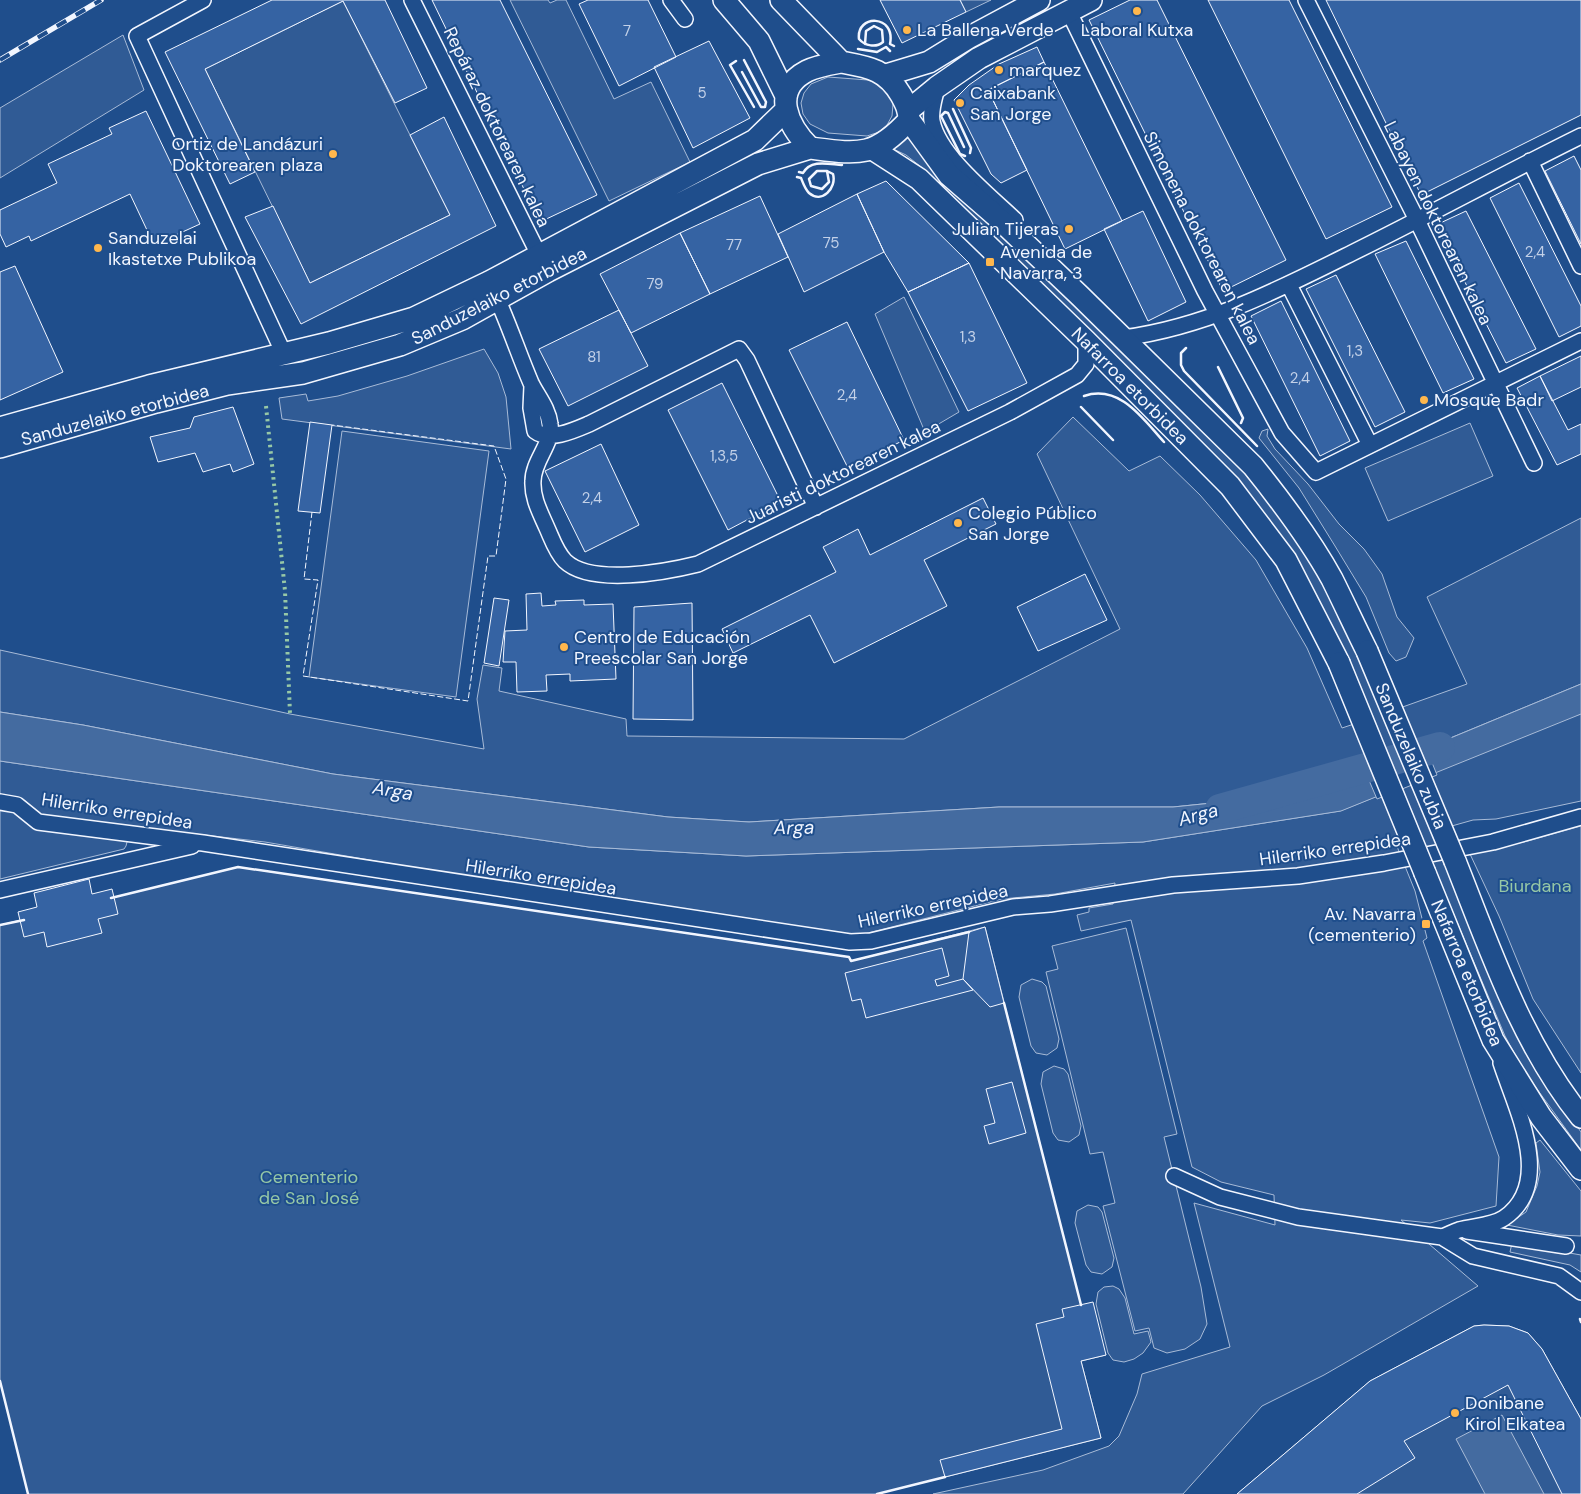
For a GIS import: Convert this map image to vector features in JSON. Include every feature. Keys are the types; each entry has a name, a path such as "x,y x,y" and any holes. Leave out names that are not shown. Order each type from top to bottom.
{"main road":[{"path":"724,0 760,41 786,102 796,134 810,148 841,152 874,150 893,137 909,115 937,87 979,58 1091,0"},
{"path":"782,0 841,62"},
{"path":"886,75 929,62 968,38 1039,0"},
{"path":"786,102 794,81 807,71 841,62 867,67 886,75 909,115"},
{"name":"Sanduzelaiko etorbidea","path":"0,447 156,402 227,384 303,373 329,366 400,345 454,323 493,291 755,140 786,102"},
{"name":"Nafarroa etorbidea","path":"909,115 949,175 1032,250 1253,466 1278,497 1331,578 1367,651"},
{"name":"Sanduzelaiko etorbidea","path":"543,263 758,164 810,148"},
{"name":"Nafarroa etorbidea","path":"874,150 919,179 1086,340 1230,486 1267,532 1286,560 1339,663"},
{"name":"Sanduzelaiko etorbidea","path":"0,428 149,386 329,344 493,291"},
{"name":"Sanduzelaiko zubia","path":"1367,651 1455,861"},
{"name":"Sanduzelaiko zubia","path":"1339,663 1425,873"},
{"name":"Nafarroa etorbidea","path":"1455,861 1522,1024 1564,1096 1581,1117"},
{"name":"Nafarroa etorbidea","path":"1425,873 1493,1040 1541,1117 1581,1169"}],"street":[{"path":"203,0 137,36 284,354"},
{"name":"Repáraz doktorearen kalea","path":"412,0 543,263"},
{"path":"671,0 684,19"},
{"name":"Labayen doktorearen kalea","path":"1306,0 1417,221 1534,464"},
{"name":"Simonena doktorearen kalea","path":"1069,12 1205,292 1282,433 1316,472 1370,445"},
{"name":"Nafarroa etorbidea","path":"937,87 932,105 932,121 950,156 1017,222 1032,250"},
{"path":"1123,338 1158,333 1198,322 1289,285 1581,136"},
{"path":"1530,161 1581,266"},
{"path":"1289,285 1370,445 1581,341"},
{"path":"493,291 532,386 531,408 535,431 538,434 551,435 569,432 590,424 739,349 747,360 816,507"},
{"name":"Juaristi doktorearen kalea","path":"551,435 535,465 533,474 534,495 560,555 566,562 580,569 625,574 671,571 689,566 816,507 1010,412 1077,375 1086,364 1086,340"},
{"name":"Hilerriko errepidea","path":"0,802 18,805 38,822 203,843 850,942 871,940 1013,907 1050,904 1173,885 1298,876 1384,863 1493,842 1581,817"},
{"name":"Hilerriko errepidea","path":"0,890 203,843"},
{"path":"1442,1238 1459,1230 1503,1219 1524,1199 1530,1176 1529,1148 1493,1040"},
{"path":"1174,1176 1220,1197 1298,1217 1442,1238 1472,1256 1559,1276 1581,1292"},
{"path":"1459,1230 1566,1246"}],"shaded area":[{"path":"510,0 548,0 550,3 557,0 566,0 614,99 651,82 690,162 609,201"},
{"path":"960,0 991,0 966,12"},
{"name":"Ortiz de Landázuri Doktorearen plaza","path":"343,1 450,215 310,283 205,69"},
{"path":"123,35 144,90 0,178 0,108"},
{"path":"828,77 868,80 882,84 890,92 893,104 892,116 887,125 879,132 867,136 828,133 810,124 803,114 801,103 804,93 811,84"},
{"path":"910,127 994,226 1240,467 1276,507 1333,599 1383,714 1467,684 1427,597 1581,518 1581,684 1402,758 1581,714 1581,801 1496,819 1473,820 1434,831 1545,1080 1581,1132 1581,1150 1524,1071 1505,1036 1420,834 1394,839 1415,891 1427,938 1423,941 1499,1157 1496,1206 1430,1223 1401,1220 1478,1286 1324,1375 1262,1406 1183,1494 933,1494 1043,1470 1109,1446 1119,1436 1137,1394 1142,1374 1230,1347 1194,1203 1275,1225 1274,1195 1221,1182 1192,1167 1131,920 1081,931 1077,915 1089,912 1089,908 1113,904 1115,883 1055,894 1002,899 856,936 590,898 265,842 39,816 18,799 0,796 0,761 589,847 746,856 1143,842 1340,811 1400,787 1390,762 1320,792 1173,807 999,807 749,822 668,817 333,774 83,725 0,712 0,650 290,714 484,749 477,699 483,665 502,668 499,691 626,719 627,736 904,739 1120,629 1037,454 1073,417 1129,471 1160,456 1200,495 1256,560 1307,648 1342,728 1372,718 1329,620 1296,562 1098,339 925,170 906,155 889,147"},
{"path":"904,297 959,412 925,432 875,314"},
{"path":"484,349 498,373 506,397 511,449 282,419 279,398 306,394 308,401 338,396 407,376"},
{"path":"1470,423 1493,476 1388,521 1365,468"},
{"path":"1268,429 1267,436 1275,449 1308,484 1339,524 1364,549 1382,574 1397,617 1414,638 1406,657 1396,661 1389,653 1366,597 1299,488 1259,438 1262,431"},
{"path":"342,431 489,451 456,697 309,677"},
{"path":"0,807 125,838 126,846 124,849 0,879"},
{"name":"Biurdana","path":"1581,826 1581,1073 1533,999 1499,916 1470,854 1528,841"},
{"name":"Cementerio de San José","path":"238,867 849,957 851,961 985,927 1081,1305 1106,1355 1081,1361 1101,1438 877,1494 28,1494 0,1381 0,925"},
{"path":"1126,928 1177,1134 1164,1137 1201,1287 1207,1324 1200,1339 1185,1349 1167,1353 1154,1348 1149,1328 1135,1331 1103,1206 1115,1203 1103,1152 1090,1154 1046,972 1058,969 1052,946"},
{"path":"1032,979 1042,982 1046,986 1059,1039 1057,1048 1047,1055 1036,1053 1031,1046 1019,997 1021,985"},
{"path":"1054,1066 1064,1069 1068,1074 1081,1126 1079,1135 1069,1142 1058,1140 1053,1133 1041,1084 1043,1072"},
{"path":"1540,1140 1581,1191 1581,1236 1558,1235 1507,1225 1526,1212 1537,1186 1540,1172 1536,1143"},
{"path":"1088,1205 1098,1207 1102,1212 1114,1258 1112,1267 1102,1274 1091,1272 1086,1265 1075,1223 1077,1211"},
{"path":"1512,1243 1581,1255 1581,1272 1570,1265 1510,1252"},
{"path":"1113,1286 1119,1289 1125,1298 1134,1334 1148,1331 1151,1342 1143,1353 1134,1359 1124,1362 1113,1360 1108,1353 1096,1304 1098,1292 1104,1287"},
{"name":"Donibane Kirol Elkatea","path":"1474,1326 1509,1326 1528,1333 1542,1349 1581,1419 1581,1494 1237,1494 1370,1381"}],"water":[{"path":"1581,684 1581,714 1341,811 1143,842 746,856 589,847 0,761 0,712 83,725 333,774 668,817 749,822 999,807 1173,807 1320,792"},
{"path":"1502,1415 1544,1494 1485,1494 1456,1439"}],"pier":[{"path":"1425,745 1437,775 1377,799 1365,771"}],"building":[{"path":"272,0 385,0 427,88 395,103 343,1 205,69 255,172 230,184 165,52"},
{"path":"432,0 500,0 597,195 540,222"},
{"path":"588,0 648,0 676,57 619,86 579,4"},
{"path":"880,0 960,0 966,12 902,43"},
{"path":"1130,0 1157,0 1286,260 1223,291 1089,20"},
{"path":"1208,0 1289,0 1392,207 1326,239"},
{"path":"1326,0 1581,0 1581,115 1421,195"},
{"path":"709,41 750,118 693,148 654,67"},
{"path":"1037,47 1044,62 988,90 1027,170 1001,183 991,174 954,100 969,85 999,64"},
{"path":"1044,62 1122,221 1065,249 988,90"},
{"path":"146,111 200,224 154,245 130,194 31,241 29,236 6,247 0,234 0,210 57,183 48,164 112,134 109,128"},
{"path":"444,117 496,226 301,324 245,217 273,206 310,283 450,215 410,135"},
{"path":"1574,156 1581,170 1581,244 1545,171"},
{"path":"886,181 969,263 908,292 884,252 857,194"},
{"path":"1519,183 1581,306 1581,326 1559,337 1490,198"},
{"path":"857,194 884,252 804,292 778,234"},
{"path":"760,196 788,257 710,294 680,233"},
{"path":"1143,211 1186,302 1148,321 1104,229"},
{"path":"1466,211 1536,349 1506,363 1436,225"},
{"path":"680,233 710,294 631,333 600,274"},
{"path":"1406,241 1474,379 1443,393 1375,254"},
{"path":"969,263 1027,383 968,411 908,292"},
{"path":"15,266 63,372 0,400 0,272"},
{"path":"1336,275 1405,412 1375,427 1306,289"},
{"path":"1281,301 1350,441 1320,456 1251,316"},
{"path":"619,310 648,366 568,406 539,349"},
{"path":"847,322 904,440 848,468 789,350"},
{"path":"1581,356 1581,387 1552,401 1540,376"},
{"path":"1540,376 1568,430 1581,424 1581,454 1557,465 1517,388"},
{"path":"722,383 781,502 728,530 668,410"},
{"path":"233,407 254,464 233,472 230,464 203,472 195,453 158,462 150,437 190,428 194,417"},
{"path":"310,422 332,425 320,513 298,511"},
{"path":"601,444 639,525 585,552 545,471"},
{"path":"983,498 996,524 924,560 947,606 834,663 810,615 733,653 722,629 836,572 823,547 858,529 870,555"},
{"path":"1085,574 1107,620 1038,651 1017,607"},
{"name":"Centro de Educación Preescolar San Jorge","path":"541,593 542,606 556,605 555,601 584,600 584,605 613,604 616,679 570,681 570,674 546,675 547,691 517,692 516,662 503,662 505,631 527,630 526,594"},
{"path":"494,598 509,600 499,666 484,663"},
{"path":"692,603 693,720 633,719 634,607"},
{"path":"89,879 92,894 112,889 118,914 98,919 102,933 47,947 44,932 24,937 18,912 37,907 34,893"},
{"path":"985,927 1004,1003 990,1007 963,979 969,932"},
{"path":"942,948 949,976 935,980 937,986 963,979 973,990 866,1018 861,999 852,1001 845,973"},
{"path":"1012,1082 1026,1133 989,1144 984,1126 995,1123 986,1089"},
{"path":"1093,1302 1106,1355 1081,1361 1101,1438 945,1477 940,1460 1062,1429 1036,1324 1064,1317 1062,1309"},
{"name":"Donibane Kirol Elkatea","path":"1474,1326 1509,1326 1528,1333 1542,1349 1581,1419 1581,1494 1562,1494 1508,1385 1404,1441 1415,1458 1357,1494 1237,1494 1370,1381"}],"waterway":[{"name":"Arga","path":"1220,809 1440,747"}],"railway":[{"path":"0,60 101,0"}],"hedge":[{"path":"266,406 285,591 290,714"}],"fence":[{"path":"312,512 304,579 318,580 303,676 468,701 488,556 496,556 506,479 494,446 332,425"}],"wall":[{"path":"865,44 866,31 874,26 882,30 883,42 877,45 867,45 864,43 859,39 863,25 876,21 887,27 890,34 890,44 894,46"},
{"path":"858,49 877,52 886,47 890,51"},
{"path":"742,72 761,107 765,107 766,102 744,60"},
{"path":"736,61 730,65 754,107"},
{"path":"953,109 971,148 970,153"},
{"path":"964,147 948,113 945,112 941,116 960,154 965,156"},
{"path":"799,172 803,173 815,164 842,165"},
{"path":"797,177 801,178 809,193 819,197 831,189 834,179 833,174 827,171 817,171 809,179 811,186 822,189 829,182 827,171"},
{"path":"1186,348 1181,353 1181,365 1184,371 1257,446"},
{"path":"1218,367 1243,418 1241,423"},
{"path":"1084,396 1097,394 1109,395 1120,399 1139,414 1164,442"},
{"path":"1081,407 1113,440"},
{"path":"111,898 238,867 849,957 851,961 969,932"},
{"path":"0,925 24,920"},
{"path":"1004,1003 1081,1305"},
{"path":"0,1381 28,1494"},
{"path":"877,1494 945,1477"}],"place":[{"name":"Laboral Kutxa","path":"1137,11"},
{"name":"La Ballena Verde","path":"907,30"},
{"name":"marquez","path":"999,70"},
{"name":"Caixabank San Jorge","path":"960,103"},
{"name":"Ortiz de Landázuri Doktorearen plaza","path":"333,154"},
{"name":"Julian Tijeras","path":"1069,229"},
{"name":"Sanduzelai Ikastetxe Publikoa","path":"98,248"},
{"name":"Avenida de Navarra, 3","path":"990,262"},
{"name":"Mosque Badr","path":"1424,400"},
{"name":"Colegio Público San Jorge","path":"958,523"},
{"name":"Centro de Educación Preescolar San Jorge","path":"564,647"},
{"name":"Av. Navarra (cementerio)","path":"1426,924"},
{"name":"Donibane Kirol Elkatea","path":"1455,1413"}]}
